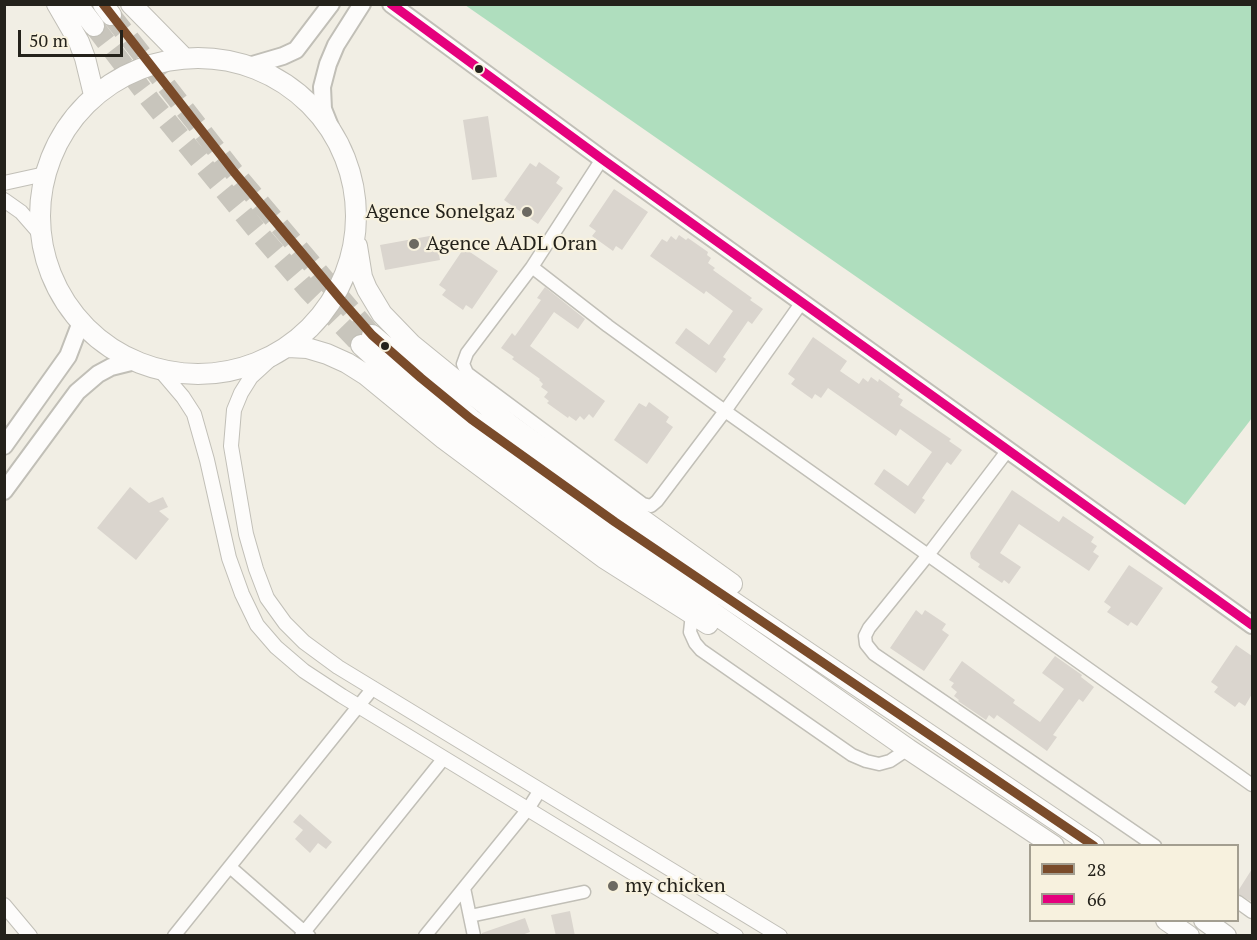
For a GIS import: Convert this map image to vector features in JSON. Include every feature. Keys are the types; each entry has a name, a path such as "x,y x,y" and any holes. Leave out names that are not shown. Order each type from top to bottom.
{"highway":[{"path":"57,4 82,50 94,95"},
{"path":"77,4 94,26"},
{"path":"131,4 184,58"},
{"path":"170,57 184,58 217,59 249,66 274,77 297,93 317,111 345,157 356,207 352,255 334,298 321,316 306,333 281,351 254,365 231,372 195,375 160,370 135,361 107,346 81,322 66,304 46,261 42,236 41,196 45,174 72,121 94,95 119,76 143,63 170,57"},
{"path":"355,233 357,256 367,289 382,314 411,344 562,464 821,646 866,689"},
{"path":"1051,844 908,749 512,472 415,394 367,340 519,454 615,522 866,689 1091,844"},
{"path":"281,351 307,348 347,363 390,393 444,439 604,558 692,614 741,642 780,659"},
{"path":"1168,922 1189,936"},
{"path":"1205,922 1226,936"}],"main road":[{"path":"249,66 296,50 331,4"},
{"path":"333,134 323,109 322,87 336,45 362,4"},
{"path":"391,4 602,159 1252,625"},
{"path":"4,446 63,364 81,322"},
{"path":"4,491 77,392 98,374 111,367 135,361"}],"street":[{"path":"602,159 532,267 467,352 463,364 467,373 643,504 651,506 657,501 725,411 802,302"},
{"path":"4,183 45,174"},
{"path":"4,200 21,212 42,236"},
{"path":"532,267 608,326 725,411 1252,785"},
{"path":"281,351 251,377 234,410 232,427 233,467 246,534 267,598 285,623 304,642 338,667 780,936"},
{"path":"160,370 183,396 194,414 229,558 242,594 257,625 276,647 304,671 360,707 736,936"},
{"path":"1008,450 869,628 865,640 870,651 1152,844"},
{"path":"692,614 690,633 701,650 852,754 879,764 890,761 908,749"},
{"path":"174,936 373,688"},
{"path":"230,867 305,934 444,758"},
{"path":"425,936 528,809 540,790"},
{"path":"464,888 474,936"},
{"path":"470,916 584,892"},
{"path":"1239,903 1252,912"},
{"path":"4,905 30,936"}],"green space":[{"path":"465,5 1252,5 1252,418 1185,505"}],"building":[{"path":"488,116 497,177 472,180 463,120"},
{"path":"539,162 560,177 556,183 563,188 538,224 504,200 530,163 536,167"},
{"path":"614,189 648,212 622,250 616,246 613,251 592,236 596,231 589,226"},
{"path":"435,235 440,260 385,270 380,245"},
{"path":"679,235 686,240 688,238 708,252 707,255 711,258 708,263 715,268 713,270 752,298 750,300 763,309 752,324 748,321 723,357 726,359 716,373 675,343 686,328 709,345 733,311 706,291 704,294 650,256 662,239 667,242 671,236 676,240"},
{"path":"464,248 498,271 472,309 466,305 463,310 442,295 446,290 439,285"},
{"path":"545,287 585,319 578,329 554,312 530,346 605,401 593,418 589,414 584,420 580,416 576,421 547,403 549,401 544,397 548,392 541,387 543,384 540,379 501,348 512,333 515,336 541,300 537,298"},
{"path":"813,337 847,361 840,371 859,384 863,378 868,382 871,377 878,382 879,379 900,394 898,397 903,400 900,405 951,439 949,441 962,450 951,465 947,462 922,498 925,500 915,514 874,484 884,469 908,486 932,452 900,429 896,436 828,388 821,398 815,394 812,399 791,384 795,379 788,374"},
{"path":"649,402 669,417 666,422 673,427 647,464 614,440 639,403 646,407"},
{"path":"130,487 149,503 163,497 168,507 159,511 169,519 136,560 97,528"},
{"path":"1012,490 1059,522 1063,516 1094,537 1091,542 1097,546 1093,552 1099,556 1089,571 1019,524 1000,553 1021,567 1009,584 1004,580 1002,583 978,567 980,564 971,558 970,553"},
{"path":"1129,565 1163,588 1137,626 1131,622 1128,626 1107,612 1111,607 1104,602"},
{"path":"916,610 922,615 925,610 946,624 942,630 949,635 924,671 890,648"},
{"path":"1236,645 1252,656 1252,694 1245,706 1239,702 1235,707 1214,692 1218,687 1211,682"},
{"path":"1055,656 1082,675 1081,677 1094,687 1083,702 1079,699 1053,735 1057,737 1047,751 997,715 994,719 989,715 986,720 958,701 954,696 957,692 951,687 954,683 949,680 962,661 1015,700 1013,703 1040,722 1064,689 1042,673"},
{"path":"300,814 332,842 326,849 318,843 310,853 295,839 303,830 293,822"},
{"path":"1252,869 1252,902 1239,895 1239,889"},
{"path":"570,911 575,936 556,936 551,915"},
{"path":"525,918 530,932 519,936 482,936 482,933"}],"tunnel":[{"path":"111,15 234,172 372,335"},
{"path":"94,26 151,101 259,233 308,290 361,345"}],"transit line":[{"name":"28","path":"103,4 234,172 342,301 372,335 421,378 471,419 615,522 1091,844"},
{"name":"66","path":"391,4 602,159 1252,625"}],"place":[{"name":"Agence Sonelgaz","path":"527,212"},
{"name":"Agence AADL Oran","path":"414,244"},
{"name":"my chicken","path":"613,886"}]}
